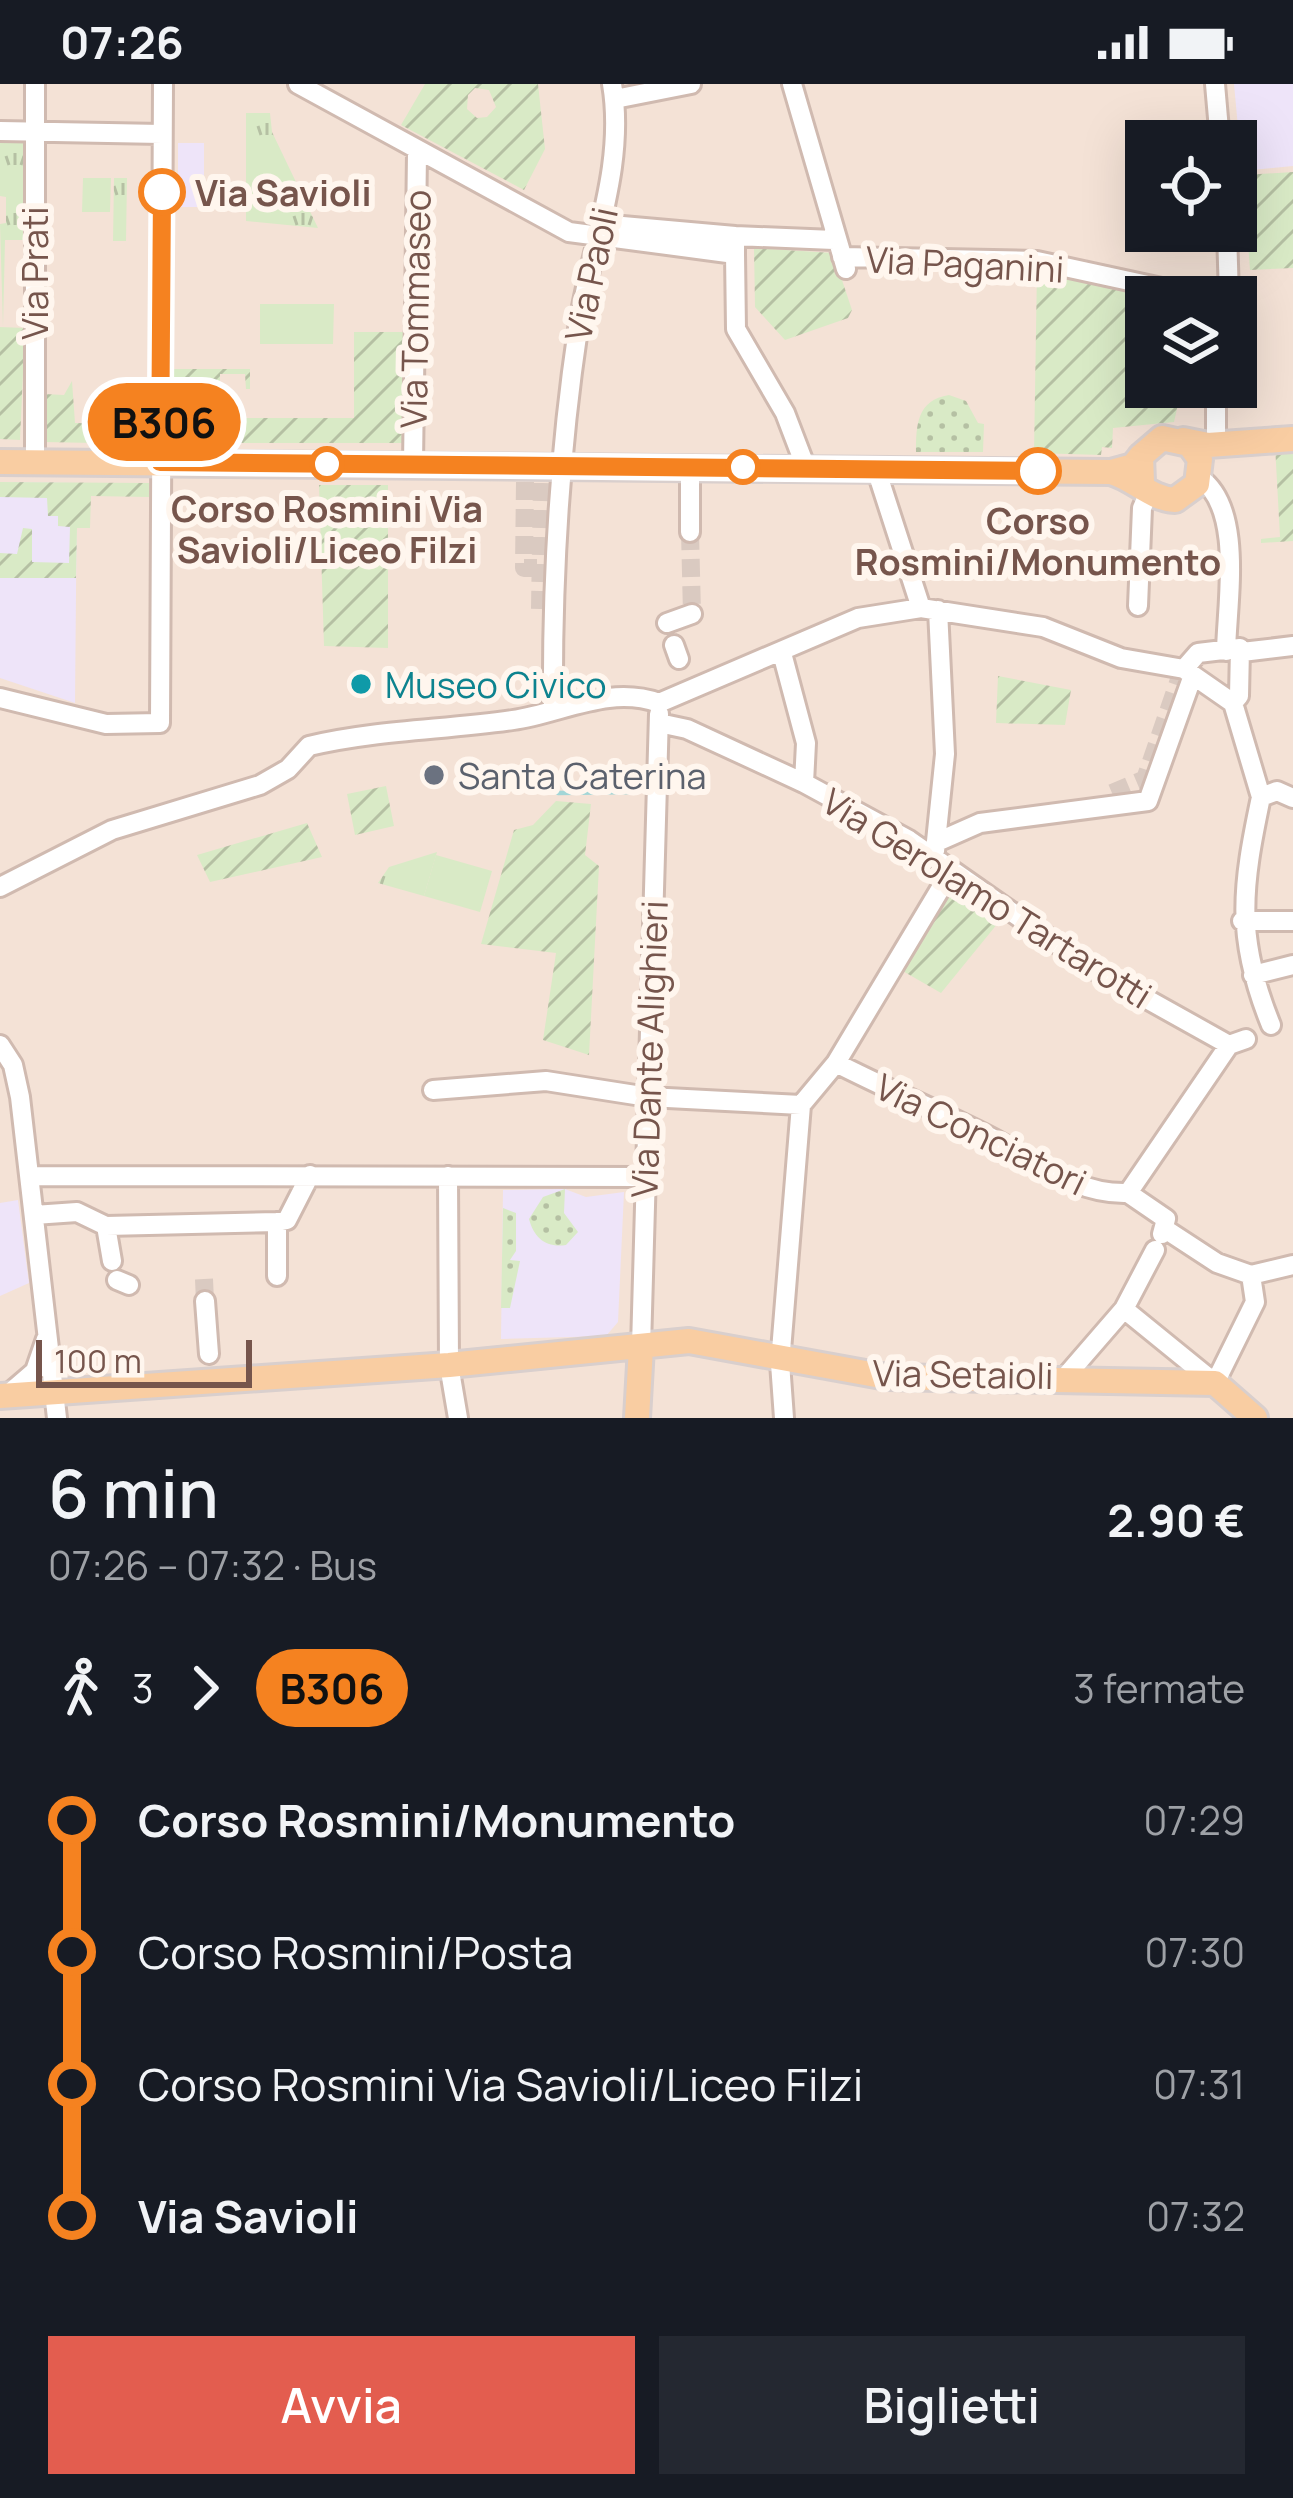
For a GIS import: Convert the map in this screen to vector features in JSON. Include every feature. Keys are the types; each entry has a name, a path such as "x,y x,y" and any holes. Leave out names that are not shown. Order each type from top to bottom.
{"main road":[{"path":"0,462 1111,472 1133,466 1162,438 1181,439 1208,450 1293,439"},
{"path":"1111,472 1175,500 1192,491 1208,450"},
{"path":"1141,456 1145,487"},
{"name":"Via Setaioli","path":"3,1396 56,1405 209,1369 449,1365 689,1341 887,1377 1066,1376 1173,1385 1216,1383"},
{"name":"Via Dante Alighieri","path":"638,1418 640,1347"},
{"path":"1216,1383 1255,1418"}],"street":[{"name":"Via Prati","path":"35,84 35,462"},
{"path":"0,698 106,724 160,723 163,84"},
{"name":"Via Paganini","path":"298,84 569,232 841,256 1037,261 1125,280"},
{"path":"613,92 691,84"},
{"path":"792,84 841,256"},
{"path":"1215,84 1218,120"},
{"name":"Via Paoli","path":"553,707 558,465 598,231 614,166 613,92"},
{"path":"0,130 163,134"},
{"name":"Via Tommaseo","path":"413,465 417,153"},
{"path":"735,245 736,329 784,413 806,468"},
{"path":"1213,408 1208,450 1226,520 1234,703 1262,797 1241,921 1252,975 1271,1024"},
{"path":"691,466 691,532"},
{"path":"876,469 929,609 945,754 935,849"},
{"path":"1138,606 1145,487"},
{"path":"0,887 112,830 260,785 288,769 309,746 519,720 553,707 638,695 659,713 689,688 857,618 929,609 1043,626 1121,658 1188,674 1234,703"},
{"path":"667,623 692,614"},
{"path":"935,849 980,823 1148,801 1198,653 1293,646"},
{"path":"782,652 806,743 804,783"},
{"name":"Via Gerolamo Tartarotti","path":"659,713 935,849 952,871 1093,969 1233,1045 1128,1193"},
{"name":"Via Dante Alighieri","path":"640,1347 659,713"},
{"path":"1262,797 1276,791 1293,798"},
{"path":"784,1418 781,1356 801,1106 836,1063 952,871"},
{"path":"1241,921 1293,921"},
{"path":"1252,975 1293,965"},
{"path":"0,1045 18,1080 56,1405"},
{"name":"Via Conciatori","path":"836,1063 993,1138 1058,1178 1109,1194 1128,1193"},
{"path":"433,1090 546,1081 648,1097 801,1106"},
{"path":"62,1174 77,1213"},
{"path":"34,1215 77,1213 106,1226 277,1222 287,1220 310,1175"},
{"path":"30,1176 646,1177"},
{"path":"448,1176 449,1365 458,1418"},
{"path":"1066,1376 1124,1309 1161,1238 1166,1219 1128,1193"},
{"path":"277,1222 278,1276"},
{"path":"106,1226 120,1275"},
{"path":"1161,1238 1251,1275 1293,1265"},
{"path":"1124,1309 1216,1383 1255,1302 1251,1275"},
{"path":"205,1301 209,1369"},
{"path":"3,1396 35,1371 48,1328"}],"shaded area":[{"path":"0,84 1293,84 1293,1418 0,1418"},
{"path":"1234,84 1293,84 1293,166 1257,170 1257,120 1237,120"},
{"path":"178,143 204,143 204,207 178,207"},
{"path":"0,482 77,483 75,703 0,678"},
{"path":"565,1189 586,1197 624,1192 618,1322 606,1336 501,1339 503,1190"},
{"path":"18,1200 29,1283 0,1296 0,1203"}],"green space":[{"path":"425,84 538,84 545,149 524,190 401,125","holes":["475,88 489,90 496,107 487,117 477,118 467,109 468,95"]},
{"path":"246,113 270,113 272,132 318,228 246,221"},
{"path":"0,141 25,141 25,240 5,240 3,327 0,224 6,223 6,197 0,196"},
{"path":"1293,172 1293,268 1250,270 1249,252 1257,252 1257,174"},
{"path":"83,178 111,178 110,212 82,212"},
{"path":"114,178 127,178 126,241 113,241"},
{"path":"754,248 833,253 852,310 848,318 785,340 755,307"},
{"path":"1037,269 1125,285 1125,408 1177,408 1174,422 1113,428 1112,448 1102,447 1101,455 1034,453"},
{"path":"260,304 334,304 333,344 260,344"},
{"path":"0,327 25,328 20,440 0,439"},
{"path":"354,332 403,332 404,443 172,443 172,369 250,369 250,389 246,389 245,374 220,374 220,418 354,418"},
{"path":"72,381 75,423 148,424 148,444 43,442 44,394 64,395"},
{"path":"949,395 966,401 978,423 984,424 983,452 916,452 924,408"},
{"path":"1293,444 1293,541 1261,543 1261,539 1280,537 1275,445"},
{"path":"0,482 149,483 149,497 91,496 90,528 77,528 76,578 0,578 0,553 17,554 23,528 32,529 32,562 69,563 70,527 58,526 58,516 48,516 47,498 0,497"},
{"path":"319,485 388,485 388,648 324,646"},
{"path":"998,676 1071,690 1065,725 996,723"},
{"path":"386,786 394,826 355,835 347,794"},
{"path":"556,801 591,804 585,855 599,866 589,1055 543,1040 556,953 481,944 514,830 533,825"},
{"path":"307,823 322,857 210,882 197,855"},
{"path":"437,852 424,896 378,883 389,867"},
{"path":"436,855 492,871 480,912 424,896"},
{"path":"948,891 998,923 941,993 901,970"},
{"path":"565,1189 564,1213 578,1232 566,1245 552,1245 534,1232 529,1219 543,1197"},
{"path":"503,1208 516,1213 516,1251 510,1260 520,1261 510,1308 501,1308"}],"waterway":[{"path":"558,793 636,792"}],"tunnel":[{"path":"525,482 524,568 541,568"},
{"path":"540,609 542,482"},
{"path":"690,532 692,614"},
{"path":"1112,793 1145,779 1181,674"},
{"path":"204,1279 205,1301"}],"bus line":[{"name":"B306","path":"162,192 164,441 160,462 1038,471"}],"place":[{"name":"Via Savioli","path":"162,192"},
{"name":"Corso Rosmini Via Savioli/Liceo Filzi","path":"327,464"},
{"name":"Corso Rosmini/Monumento","path":"1038,471"},
{"name":"Museo Civico","path":"361,684"},
{"name":"Santa Caterina","path":"434,775"}]}
